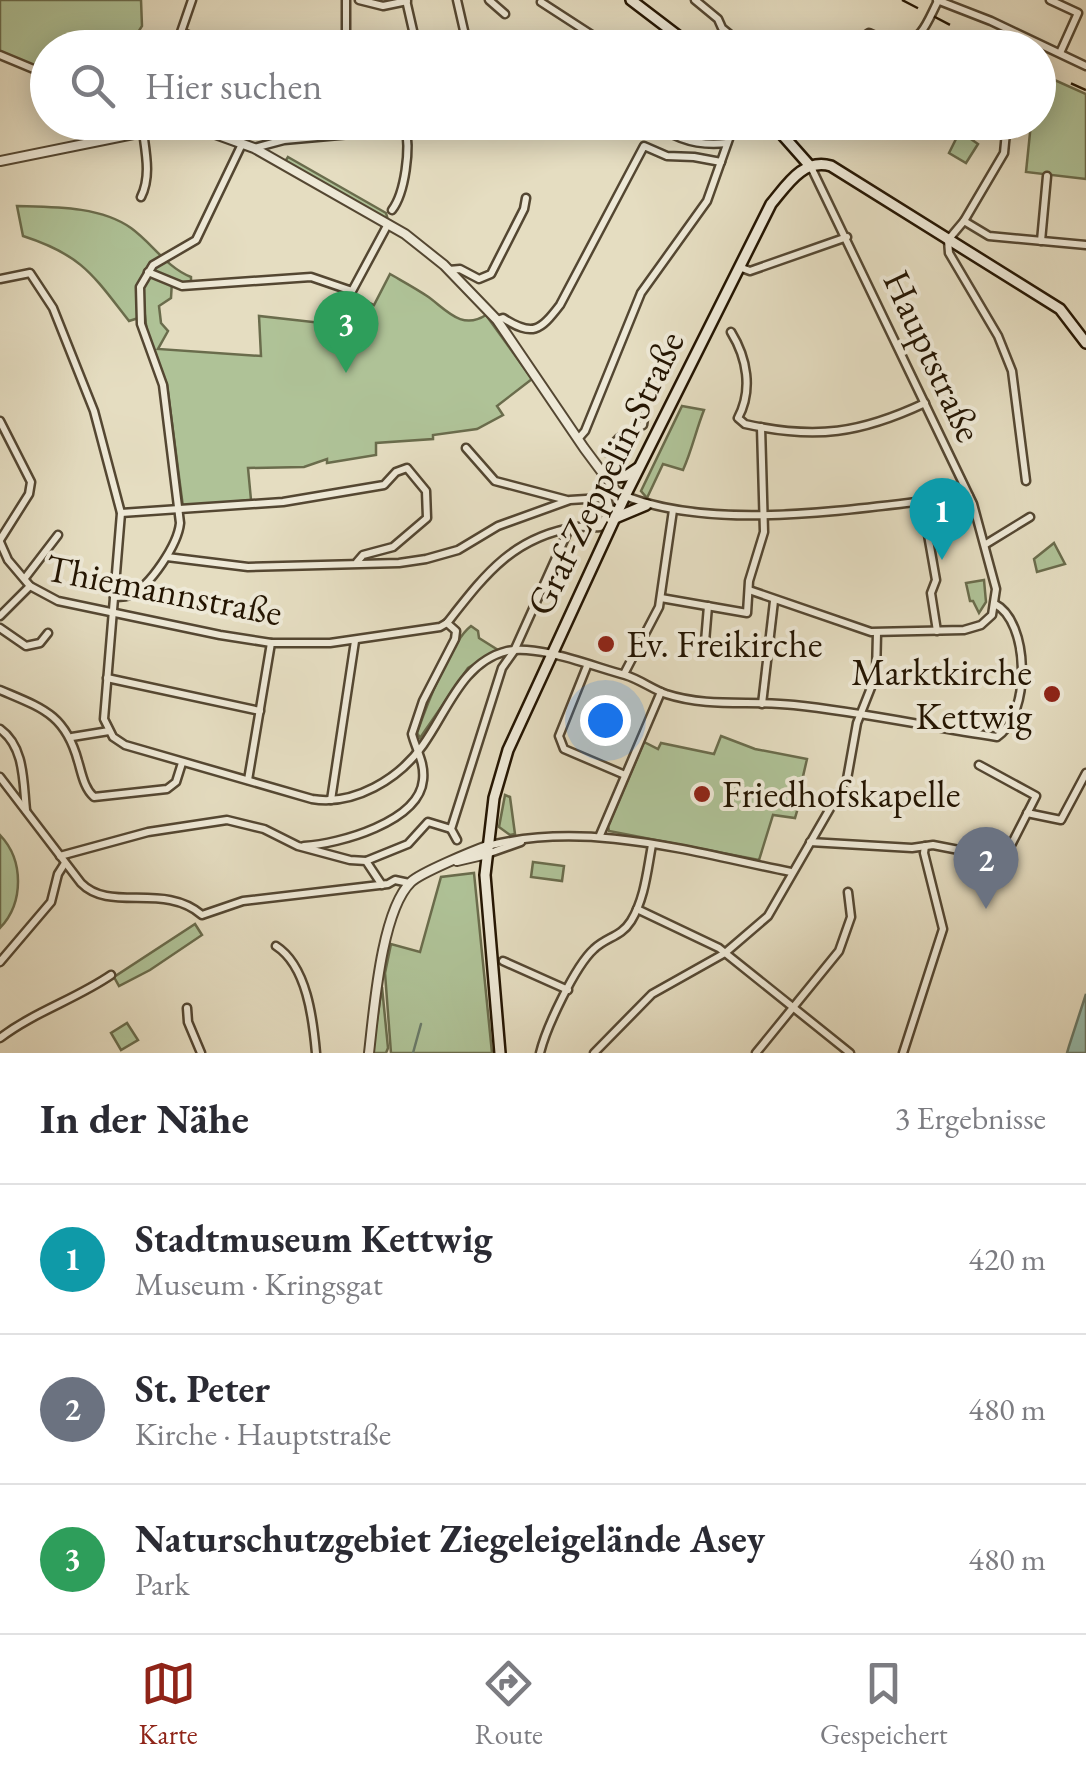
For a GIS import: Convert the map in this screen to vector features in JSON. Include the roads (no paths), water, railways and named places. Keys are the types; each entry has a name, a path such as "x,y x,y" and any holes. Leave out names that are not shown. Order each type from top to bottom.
{"main road":[{"path":"631,0 668,30"},
{"path":"786,140 810,166 831,166 1060,310 1086,343"},
{"name":"Graf-Zeppelin-Straße","path":"500,1053 485,875 490,827 508,750 616,518 621,494 640,467 738,266 771,204 810,166"},
{"path":"607,478 626,476 640,467"},
{"path":"616,518 646,505"}],"street":[{"path":"182,30 192,0"},
{"path":"346,0 346,30"},
{"path":"359,0 383,6 407,0 413,30"},
{"path":"457,0 464,30"},
{"path":"489,0 505,14"},
{"path":"695,0 718,19 724,30"},
{"path":"922,30 938,0 1007,30"},
{"path":"1050,0 1078,13 1060,53"},
{"path":"542,2 585,30"},
{"path":"1056,51 1086,66"},
{"path":"0,55 30,68"},
{"path":"0,160 102,140"},
{"path":"141,197 146,186 144,140"},
{"path":"231,140 254,148 388,224 450,270 496,320 578,439 600,457 607,478 621,494 646,505 673,510 764,515 969,496"},
{"path":"254,148 284,140"},
{"path":"392,210 400,196 407,140"},
{"path":"684,140 727,143"},
{"path":"578,439 585,431 642,293 707,201 728,140"},
{"path":"1005,140 1004,153 948,240 949,253 998,336 1012,371 1026,480"},
{"path":"114,596 136,591 167,557 179,533 163,385 141,324 140,288 161,259 196,240 242,144"},
{"path":"496,320 506,319 514,326 533,330 543,326 560,305 644,146 667,156 721,162"},
{"name":"Hauptstraße","path":"810,166 969,496 986,544 996,588 994,606 1005,609 1013,622 1023,689 1012,722 997,737 860,715"},
{"path":"1041,241 1047,176"},
{"path":"450,270 460,269 479,279 491,274 526,198"},
{"path":"964,220 989,236 1086,245"},
{"path":"148,272 182,286 311,277 352,291 388,224"},
{"path":"738,266 750,271 846,237"},
{"path":"0,279 30,272 53,308 98,424 121,512 104,719 108,731 125,745 331,800 368,790 418,751 465,680 486,662 514,650 624,674 662,692 702,704 792,704 860,715"},
{"path":"731,332 747,372 743,409 738,418 761,428 844,431 882,423 925,403"},
{"name":"Graf-Zeppelin-Straße","path":"600,457 619,438 643,425 646,412"},
{"path":"0,421 32,482 0,541 8,560 30,586"},
{"path":"661,598 748,608 749,581 764,532 761,428"},
{"path":"466,448 490,478 570,500"},
{"path":"121,512 283,502 384,484 407,468 426,491 428,514 424,522 393,547 363,555 357,562"},
{"path":"167,557 248,567 426,560 458,550 498,526 570,500 621,494"},
{"path":"298,846 340,839 390,820 415,803 424,778 412,734 423,701 455,639 456,631 446,624 505,555 569,529 600,527 610,509 607,497"},
{"path":"922,501 936,580 932,593 937,630"},
{"path":"624,674 661,598 673,510"},
{"path":"986,544 1030,517"},
{"path":"451,828 502,668 569,529"},
{"path":"24,578 58,534"},
{"path":"393,547 394,563"},
{"name":"Thiemannstraße","path":"0,616 30,586 72,606 270,643 355,641 446,624"},
{"path":"749,590 877,633 972,628 994,606"},
{"path":"762,704 774,601"},
{"path":"704,642 708,606"},
{"path":"0,628 26,646 40,643 48,633"},
{"path":"594,1053 652,994 725,953 768,916 847,779 860,715 876,675 877,633"},
{"path":"331,800 355,641"},
{"path":"248,780 270,643"},
{"path":"588,666 559,736 560,744 564,750 625,775"},
{"path":"108,678 260,711"},
{"path":"0,690 55,717 72,738 86,790 94,797 167,789 176,782 182,763"},
{"path":"600,836 662,692"},
{"path":"0,729 10,736 19,753 26,811"},
{"path":"72,738 108,731"},
{"path":"810,842 925,846 1000,858 1008,851 1036,796 979,764"},
{"path":"1028,813 1060,820 1086,773"},
{"path":"0,778 62,860 94,894 174,899 202,916 243,902 394,880 409,884"},
{"path":"62,860 148,832 227,820 264,830 298,846 366,861 408,844 428,822 451,828 458,840"},
{"path":"490,827 508,841"},
{"path":"369,1053 389,927 402,892 422,874 508,841 600,836 791,872"},
{"path":"487,850 526,840"},
{"path":"540,1053 552,1019 594,948 620,935 637,909 652,845"},
{"path":"903,1053 942,928 925,846"},
{"path":"0,962 51,902 62,860"},
{"path":"366,861 385,884 402,892"},
{"path":"462,861 485,875"},
{"path":"756,1053 830,964 846,938 851,917 848,892"},
{"path":"637,909 725,953 850,1053"},
{"path":"276,946 290,957 306,994 316,1053"},
{"path":"503,960 568,990"},
{"path":"0,1038 111,975"},
{"path":"187,1008 188,1022 201,1053"}],"waterway":[{"path":"413,1053 421,1024"}],"railway":[{"path":"902,0 960,30"},
{"path":"1056,77 1086,90"}],"place":[{"name":"Naturschutzgebiet Ziegeleigelände Asey","path":"346,373"},
{"name":"Stadtmuseum Kettwig","path":"942,560"},
{"name":"Ev. Freikirche","path":"606,644"},
{"name":"Marktkirche Kettwig","path":"1052,694"},
{"name":"Friedhofskapelle","path":"702,794"},
{"name":"St. Peter","path":"986,909"}]}
